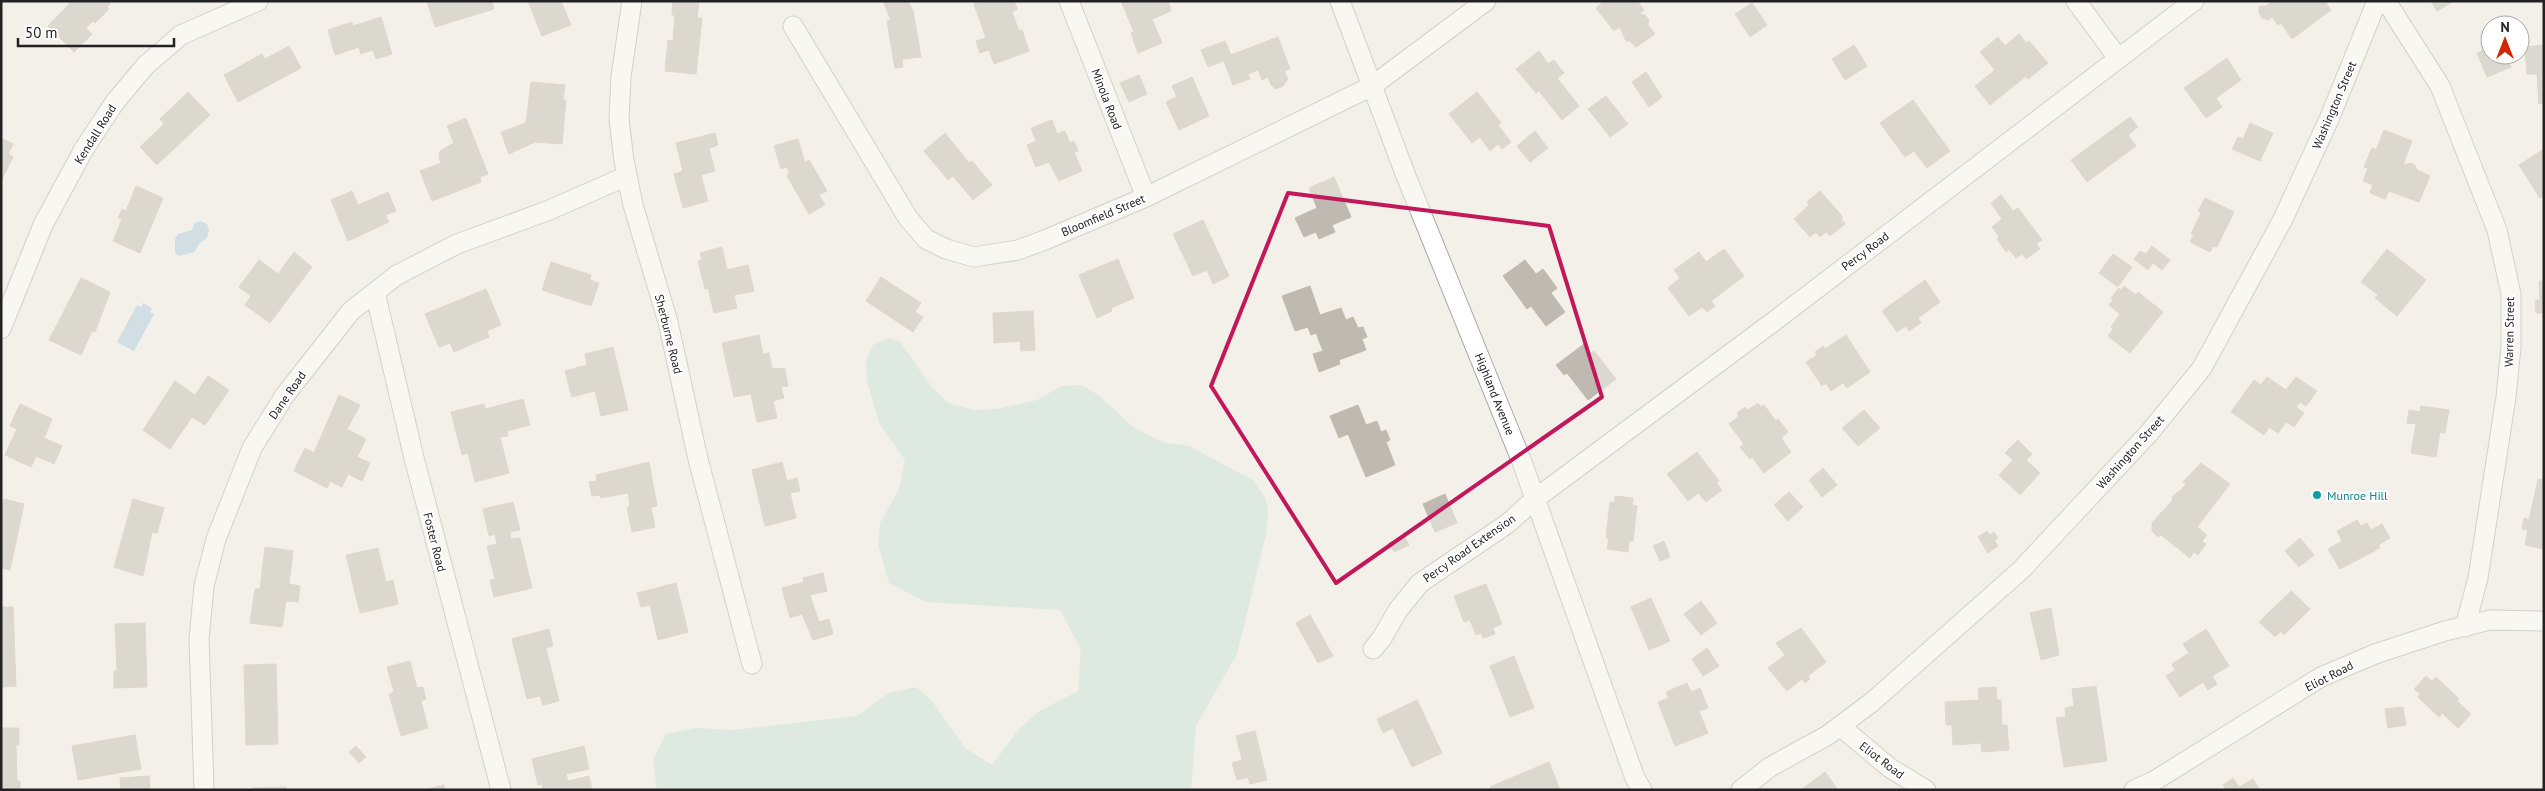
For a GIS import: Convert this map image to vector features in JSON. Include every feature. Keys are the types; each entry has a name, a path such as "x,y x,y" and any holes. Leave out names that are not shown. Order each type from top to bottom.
{"street":[{"name":"Kendall Road","path":"1,329 43,225 84,149 115,102 146,65 181,35 258,1"},
{"name":"Sherburne Road","path":"632,1 621,77 619,120 627,176 668,322 698,459 752,664"},
{"name":"Minola Road","path":"1069,1 1146,197"},
{"name":"Highland Avenue","path":"1340,1 1535,499 1635,778 1642,790"},
{"name":"Bloomfield Street","path":"793,26 908,218 926,240 974,257 1018,250 1146,197 1372,86 1486,1"},
{"path":"2076,1 2118,58"},
{"name":"Percy Road","path":"1535,499 1680,392 2194,1"},
{"name":"Washington Street","path":"1741,790 1770,767 1828,735 1872,702 2021,570 2149,433 2202,368 2283,219 2330,117 2378,1"},
{"name":"Warren Street","path":"2386,1 2440,86 2497,230 2511,294 2511,347 2506,397 2478,578 2464,627"},
{"name":"Dane Road","path":"204,790 199,638 204,586 216,539 252,448 285,395 351,311 397,274 457,244 547,211 627,176"},
{"name":"Foster Road","path":"375,292 414,458 501,790"},
{"name":"Percy Road Extension","path":"1373,649 1382,638 1398,610 1420,583 1507,524 1535,499"},
{"name":"Eliot Road","path":"2134,790 2154,781 2321,677 2375,654 2490,620 2544,621"},
{"name":"Eliot Road","path":"1840,726 1890,768 1926,790"}],"highlighted area":[{"path":"1288,193 1549,226 1602,397 1336,583 1211,386"}],"shaded area":[{"path":"200,221 207,224 209,230 207,238 200,243 194,252 179,256 175,253 175,239 178,234 192,230 194,224"},
{"path":"143,303 152,308 150,312 154,314 134,351 117,342 137,305 141,307"},
{"path":"888,338 899,341 932,387 948,403 975,410 996,409 1037,400 1061,386 1083,385 1101,397 1133,427 1162,442 1189,446 1253,480 1266,499 1268,513 1266,535 1237,654 1196,726 1191,790 657,790 653,760 666,734 695,728 733,730 857,716 889,693 916,687 931,700 965,748 992,765 1019,729 1038,712 1078,691 1081,649 1060,610 926,602 889,583 878,545 880,523 899,489 905,460 879,423 867,381 866,360 873,345"}],"building":[{"path":"72,1 112,1 107,7 109,9 95,23 93,21 86,28 92,34 74,52 48,26"},
{"path":"427,1 492,1 494,9 435,27"},
{"path":"528,1 561,1 571,25 542,36"},
{"path":"673,1 699,1 697,18 702,18 696,74 665,71 668,40 673,41 675,15 672,15"},
{"path":"883,1 908,1 913,11 921,57 902,59 903,67 895,68 887,21 891,20"},
{"path":"981,1 1014,1 1017,9 1012,12 1019,31 1022,30 1029,51 994,64 989,50 980,53 976,41 986,38 974,4"},
{"path":"1121,1 1168,1 1171,11 1152,19 1162,43 1138,53 1131,33 1134,32"},
{"path":"1604,1 1637,1 1644,10 1639,14 1645,15 1649,20 1648,25 1655,34 1636,47 1630,41 1626,41 1620,27 1614,31 1596,8"},
{"path":"2272,1 2325,1 2331,10 2292,39 2281,23 2278,25 2272,17 2269,20 2262,18 2259,13 2259,6 2266,6"},
{"path":"2431,1 2454,1 2437,11"},
{"path":"1752,3 1767,25 1750,37 1735,14"},
{"path":"381,17 392,54 376,59 373,50 361,54 359,47 335,55 328,30 352,22 353,26"},
{"path":"2019,34 2026,43 2029,41 2048,63 2028,79 2026,76 1990,105 1975,86 1995,70 1980,52 1998,37 2005,46"},
{"path":"1278,37 1290,69 1284,71 1288,79 1283,86 1276,89 1271,85 1268,77 1262,80 1258,70 1248,74 1250,79 1233,85 1224,61 1208,67 1201,50 1225,41 1231,55"},
{"path":"1854,45 1867,66 1845,80 1832,59"},
{"path":"2544,45 2544,103 2539,104 2537,74 2527,74 2526,65 2530,65 2530,46"},
{"path":"289,46 301,68 238,102 224,75 262,54 265,59"},
{"path":"1539,51 1548,64 1554,60 1564,73 1557,78 1579,106 1562,120 1539,91 1536,93 1516,69"},
{"path":"2227,58 2241,80 2216,98 2222,107 2206,118 2184,88"},
{"path":"2482,65 2510,65 2511,67 2487,77"},
{"path":"1646,72 1662,97 1649,107 1632,82"},
{"path":"1139,75 1147,94 1129,102 1120,83"},
{"path":"1192,77 1209,116 1179,130 1166,102 1177,97 1172,86"},
{"path":"531,82 565,85 563,100 566,100 562,144 535,142 509,154 501,132 526,123"},
{"path":"188,92 210,115 157,165 140,147 164,124 160,119"},
{"path":"1477,92 1501,123 1498,125 1511,142 1502,149 1498,144 1490,151 1480,137 1472,143 1449,114"},
{"path":"1606,96 1628,124 1610,137 1588,109"},
{"path":"1913,100 1950,151 1927,168 1914,151 1905,157 1880,123"},
{"path":"2130,117 2138,127 2128,135 2136,146 2087,182 2071,160"},
{"path":"466,118 488,174 480,177 481,182 432,201 420,171 441,163 439,158 440,151 454,143 447,126"},
{"path":"1052,120 1057,134 1065,131 1070,143 1074,141 1078,151 1074,152 1082,171 1059,181 1049,162 1036,167 1027,145 1036,141 1031,128"},
{"path":"2250,123 2273,133 2260,161 2232,149 2238,137 2243,139"},
{"path":"2384,130 2412,141 2403,165 2410,163 2415,165 2417,170 2430,176 2419,202 2389,191 2385,199 2370,193 2373,185 2363,181 2368,168 2364,167 2372,148 2376,150"},
{"path":"1535,131 1548,148 1530,162 1517,146"},
{"path":"715,133 718,145 709,148 715,171 701,175 708,201 683,208 674,174 683,171 676,143"},
{"path":"945,133 969,163 972,161 992,185 973,200 953,176 948,180 924,151"},
{"path":"1,138 13,144 8,154 13,157 1,181"},
{"path":"798,139 805,163 809,160 827,191 819,195 825,205 809,214 787,176 789,173 787,167 781,169 774,146"},
{"path":"2544,149 2544,196 2540,198 2519,165"},
{"path":"1334,177 1351,217 1332,225 1335,232 1319,239 1316,232 1304,237 1295,218 1317,208 1309,188"},
{"path":"136,186 163,198 140,253 113,241 122,219 118,218 122,209 126,211"},
{"path":"352,191 358,205 388,192 396,211 385,215 389,222 348,241 331,200"},
{"path":"1820,191 1843,217 1841,219 1845,224 1830,236 1826,232 1820,237 1816,232 1810,237 1794,219 1809,205 1807,202"},
{"path":"2001,195 2013,211 2018,208 2042,240 2036,244 2040,249 2026,259 2022,254 2016,258 2009,249 2006,252 1997,239 1999,237 1992,227 2002,219 1991,203"},
{"path":"2205,198 2234,212 2217,247 2213,246 2210,252 2190,242 2194,235 2191,234 2201,213 2198,211"},
{"path":"1203,220 1229,276 1213,284 1207,270 1193,276 1173,234"},
{"path":"2152,246 2170,260 2162,270 2153,263 2148,270 2134,259 2140,251 2146,254"},
{"path":"722,247 727,270 748,265 754,291 734,295 737,308 714,313 708,288 705,289 698,261 702,260 700,253"},
{"path":"1724,249 1744,276 1711,301 1715,306 1707,312 1702,307 1689,316 1668,288 1680,278 1674,270 1699,252 1706,262"},
{"path":"2387,249 2426,280 2397,316 2375,298 2378,295 2361,282"},
{"path":"294,252 312,267 270,323 245,305 251,296 239,287 259,260 278,274"},
{"path":"2113,254 2132,267 2118,287 2099,273"},
{"path":"1118,259 1134,298 1111,308 1112,311 1097,318 1079,275"},
{"path":"1525,260 1536,274 1543,269 1557,288 1551,293 1565,312 1546,326 1531,306 1527,309 1503,276"},
{"path":"551,262 591,275 590,280 599,283 591,306 542,290"},
{"path":"881,277 921,303 915,312 923,317 913,332 866,301"},
{"path":"81,278 110,292 95,332 92,331 81,355 49,340"},
{"path":"1925,280 1940,302 1918,318 1921,323 1909,331 1906,326 1897,332 1882,311"},
{"path":"2539,281 2544,281 2544,313 2536,313 2535,300 2540,300"},
{"path":"1310,286 1320,315 1341,308 1346,320 1353,317 1358,328 1363,327 1367,337 1362,339 1366,350 1339,360 1340,364 1319,372 1313,354 1323,351 1316,333 1311,335 1308,327 1295,331 1282,296"},
{"path":"2124,286 2136,295 2138,292 2163,312 2130,353 2108,336 2113,329 2111,327 2120,314 2109,305 2113,300 2111,298 2119,288 2121,290"},
{"path":"486,289 501,325 487,331 489,337 454,352 450,343 439,347 425,314"},
{"path":"1033,311 1035,350 1021,351 1020,341 994,343 993,313"},
{"path":"759,335 763,354 769,353 772,368 785,369 788,386 781,387 784,398 773,401 777,418 757,422 751,394 734,397 722,343"},
{"path":"1846,335 1870,372 1847,388 1843,383 1831,391 1826,383 1822,386 1806,362 1817,355 1815,352 1823,346 1825,349"},
{"path":"1584,344 1591,353 1594,351 1616,379 1588,400 1567,373 1564,375 1556,365"},
{"path":"613,347 628,410 601,416 595,391 572,397 565,371 587,365 585,354"},
{"path":"208,376 229,390 205,425 192,417 170,449 143,430 175,381 195,395"},
{"path":"2267,377 2286,390 2296,377 2317,391 2306,406 2300,402 2296,407 2304,413 2294,427 2286,422 2278,433 2269,427 2264,435 2231,412 2254,380 2261,385"},
{"path":"339,395 360,405 347,429 366,439 357,457 370,463 362,481 348,474 342,487 330,481 327,488 294,471 305,448 314,453"},
{"path":"523,399 530,425 507,431 508,436 500,437 509,473 475,482 468,453 462,455 451,412 484,404 485,409"},
{"path":"1758,403 1761,407 1764,405 1776,421 1778,419 1788,432 1781,438 1791,452 1764,473 1752,457 1750,459 1740,447 1744,444 1729,424 1739,416 1737,413 1745,407 1748,410"},
{"path":"20,404 52,419 44,438 62,446 54,464 36,456 31,467 5,455 17,429 10,426"},
{"path":"1358,405 1366,425 1377,421 1381,432 1386,430 1390,440 1386,442 1395,465 1366,477 1348,434 1339,438 1330,416"},
{"path":"2421,406 2449,410 2445,433 2440,432 2436,457 2411,453 2416,424 2407,423 2409,410 2420,412"},
{"path":"1864,410 1880,428 1858,446 1842,428"},
{"path":"2018,440 2032,454 2026,460 2040,473 2020,495 1999,475 2013,460 2005,453"},
{"path":"1697,452 1719,481 1716,482 1722,490 1706,502 1698,493 1688,501 1667,474"},
{"path":"649,462 657,506 651,507 655,527 632,532 627,507 630,506 628,493 601,498 600,495 592,496 589,482 597,481 596,475"},
{"path":"782,462 787,481 797,478 800,491 790,493 796,518 765,526 752,470"},
{"path":"2201,463 2230,484 2197,527 2207,535 2202,541 2206,544 2198,555 2194,552 2190,558 2161,535 2158,537 2152,531 2152,523 2172,501 2173,496 2186,484 2183,482"},
{"path":"1823,468 1837,485 1822,497 1809,480"},
{"path":"2538,479 2544,480 2544,549 2525,545 2528,530 2522,529 2524,518 2529,520"},
{"path":"1789,492 1803,507 1788,521 1774,505"},
{"path":"1445,494 1457,523 1435,532 1423,504"},
{"path":"1615,496 1633,498 1632,505 1637,506 1633,541 1629,541 1628,552 1607,549 1609,538 1606,538 1610,502 1615,503"},
{"path":"4,499 24,504 10,570 1,568 1,509"},
{"path":"133,499 164,508 157,533 152,532 143,576 114,567"},
{"path":"513,502 520,530 510,532 511,539 520,538 532,588 494,597 490,580 495,579 487,546 497,544 495,534 489,536 483,509"},
{"path":"2357,520 2361,526 2367,523 2371,530 2382,524 2390,538 2378,545 2380,548 2340,569 2328,549 2342,541 2337,531"},
{"path":"1987,531 1990,535 1994,532 1998,538 1994,540 1998,546 1988,553 1978,537"},
{"path":"1404,536 1409,545 1394,552 1389,543"},
{"path":"2300,538 2314,555 2299,567 2285,551"},
{"path":"1664,541 1670,557 1660,561 1653,546"},
{"path":"265,547 293,551 289,584 300,586 298,602 286,601 282,627 250,623 255,589 260,589"},
{"path":"378,548 386,582 393,580 398,604 360,613 346,555"},
{"path":"823,573 827,591 810,595 819,622 829,619 833,634 813,640 802,614 790,618 782,588 804,582 803,578"},
{"path":"676,583 688,632 658,640 650,605 641,607 637,593"},
{"path":"1486,584 1502,624 1493,628 1495,634 1483,638 1481,633 1476,635 1470,620 1464,622 1454,596"},
{"path":"2291,591 2310,609 2284,635 2281,631 2275,637 2259,622"},
{"path":"1651,598 1670,641 1649,650 1631,607"},
{"path":"1701,601 1717,623 1701,635 1684,614"},
{"path":"1,607 13,607 16,686 1,687"},
{"path":"2051,608 2059,655 2041,660 2030,613"},
{"path":"1310,615 1333,656 1318,663 1296,623"},
{"path":"145,623 147,687 114,688 114,671 117,671 115,624"},
{"path":"1801,628 1826,662 1808,676 1810,679 1805,683 1802,679 1787,691 1768,668 1785,655 1776,643"},
{"path":"549,629 553,646 546,648 559,701 543,705 540,696 527,699 512,639"},
{"path":"2206,629 2229,666 2212,676 2217,684 2208,690 2203,682 2180,697 2166,676 2175,670 2172,664 2189,653 2183,644"},
{"path":"1707,648 1719,666 1703,676 1692,659"},
{"path":"1514,656 1534,708 1510,717 1490,666"},
{"path":"410,661 417,688 423,687 426,699 421,701 428,728 401,736 389,694 394,692 387,667"},
{"path":"276,664 278,744 246,745 244,665"},
{"path":"2426,676 2432,681 2436,677 2459,699 2457,701 2471,714 2458,728 2442,713 2439,717 2418,697 2420,694 2414,689"},
{"path":"1687,683 1691,692 1700,688 1708,708 1699,711 1708,733 1675,746 1658,702 1669,698 1666,692"},
{"path":"2096,686 2107,761 2064,767 2056,718 2066,717 2065,708 2074,706 2072,689"},
{"path":"1996,687 1997,700 2001,700 2002,725 2007,725 2009,750 1982,752 1981,743 1953,745 1952,725 1946,725 1945,702 1979,700 1978,688"},
{"path":"1417,700 1442,753 1412,767 1393,728 1383,733 1377,719"},
{"path":"2403,707 2406,725 2388,728 2385,709"},
{"path":"1,728 19,728 19,745 16,745 17,781 20,781 20,790 1,790"},
{"path":"1255,731 1267,780 1250,784 1248,777 1237,780 1232,763 1242,760 1236,736"},
{"path":"135,735 141,769 78,780 72,746"},
{"path":"356,746 366,757 359,763 349,752"},
{"path":"584,746 589,769 566,774 568,781 589,776 592,790 543,790 542,784 538,785 532,759"},
{"path":"1549,762 1560,790 1491,790 1490,787"},
{"path":"1825,772 1838,790 1801,790"},
{"path":"149,776 150,790 121,790 120,778"},
{"path":"2233,778 2239,787 2253,779 2260,790 2226,790 2223,785"},
{"path":"444,785 445,790 425,790"},
{"path":"286,787 286,790 253,790 253,788"}],"place":[{"name":"Munroe Hill","path":"2317,495"}]}
